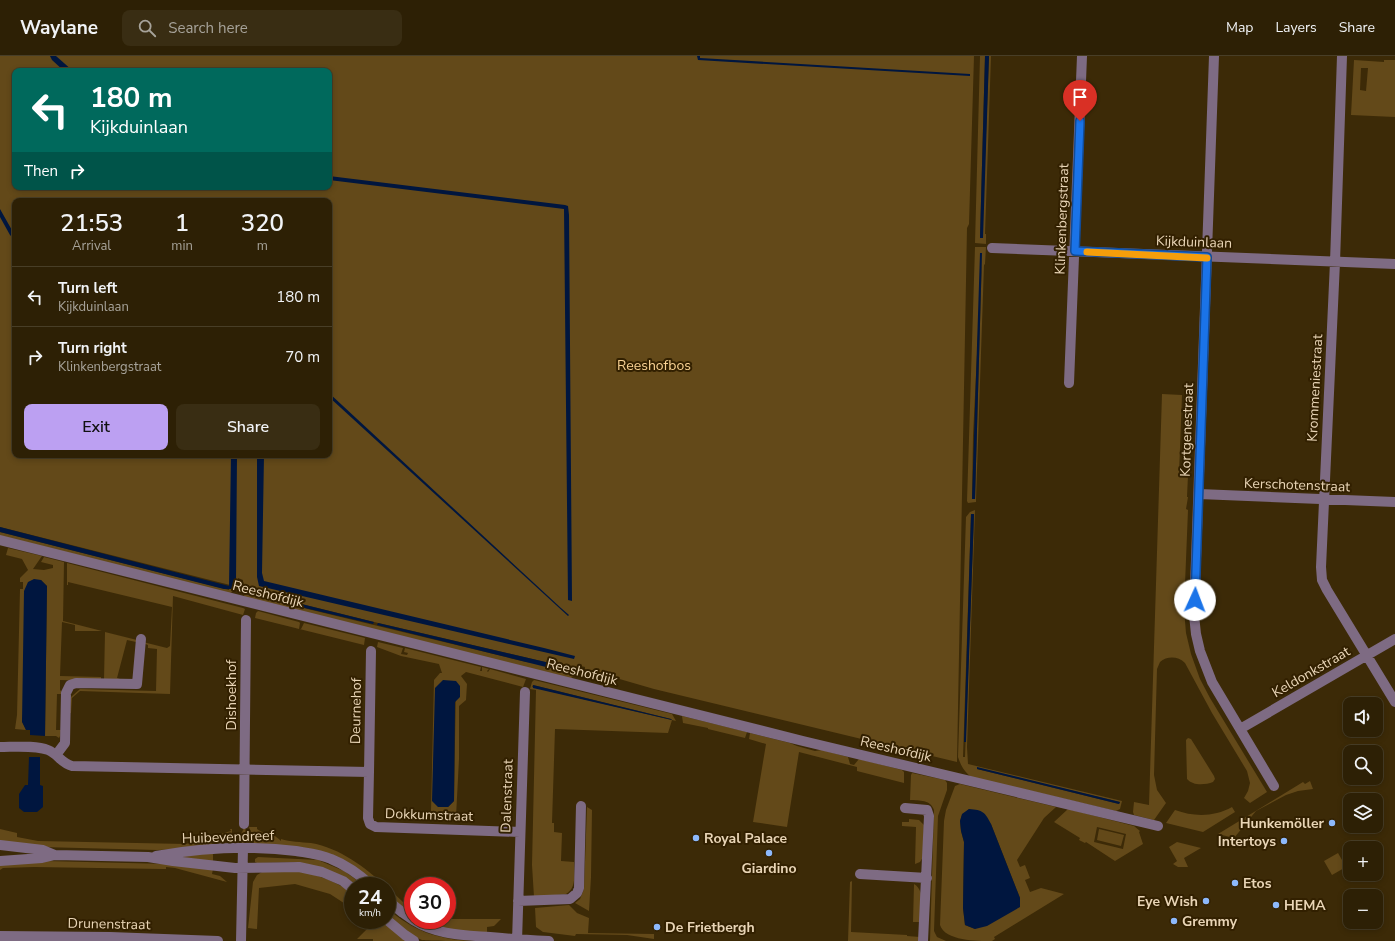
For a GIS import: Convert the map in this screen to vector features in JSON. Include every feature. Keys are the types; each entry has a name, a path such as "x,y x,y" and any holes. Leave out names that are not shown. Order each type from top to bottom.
{"street":[{"name":"Klinkenbergstraat","path":"1069,383 1082,56"},
{"name":"Kortgenestraat","path":"1214,56 1194,615 1200,651 1212,682 1274,786"},
{"name":"Krommeniestraat","path":"1342,56 1335,262 1321,562 1322,580 1395,702"},
{"name":"Kijkduinlaan","path":"992,248 1395,264"},
{"name":"Kerschotenstraat","path":"1199,494 1395,502"},
{"name":"Reeshofdijk","path":"0,540 803,741 1158,826"},
{"name":"Dishoekhof","path":"245,770 246,620"},
{"name":"Keldonkstraat","path":"1240,729 1395,639"},
{"path":"56,755 65,742 66,693 70,685 76,683 137,684 141,640"},
{"name":"Deurnehof","path":"369,772 371,651"},
{"name":"Dalenstraat","path":"517,940 525,692"},
{"path":"0,747 42,748 50,750 65,764 72,766 369,772"},
{"path":"244,824 245,770"},
{"name":"Dokkumstraat","path":"369,772 368,818 370,824 376,827 520,832"},
{"path":"518,901 570,899 577,893 579,888 581,806"},
{"path":"905,808 928,810 929,816 924,941"},
{"name":"Huibevendreef","path":"0,845 43,850 55,855"},
{"name":"Huibevendreef","path":"148,857 216,848 280,849 315,854 332,859 352,870 361,877"},
{"path":"241,941 243,848"},
{"name":"Huibevendreef","path":"0,861 42,858 55,855 148,857 203,865 242,868 299,867 322,872 344,882"},
{"path":"860,874 927,878"},
{"path":"396,908 404,915"},
{"path":"396,928 414,941"},
{"path":"430,929 451,935 549,941"},
{"name":"Drunenstraat","path":"0,936 218,941"}],"green space":[{"name":"Reeshofbos","path":"0,56 974,56 969,224 967,228 957,762 654,689 585,669 585,667 577,665 576,674 570,679 246,599 243,593 243,580 238,578 238,587 235,587 234,591 228,594 0,536 0,532 229,590 230,585 0,527","holes":["249,587 249,591 567,667 526,662 246,594"]},
{"path":"980,56 985,56 980,238 982,238 989,56 991,56 985,234 986,244 975,243"},
{"path":"1354,60 1384,62 1384,60 1395,60 1395,117 1351,115","holes":["1361,68 1368,68 1366,91 1360,90"]},
{"path":"975,247 986,247 984,265 976,502 968,503","holes":["982,253 975,499 972,499 973,436"]},
{"path":"1162,394 1182,395 1179,474 1188,475 1184,609 1186,633 1191,654 1200,679 1210,698 1267,792 1250,803 1244,798 1250,783 1247,771 1212,713 1185,663 1176,658 1169,658 1160,662 1157,669 1154,775 1157,790 1166,803 1154,820 1134,815 1133,812 1134,802 1149,805"},
{"path":"975,510 967,747 968,764 1122,801 1120,809 1116,811 971,777 962,766 958,757 966,517 970,512","holes":["971,515 974,515 965,757 963,757","977,768 1120,802 1119,804"]},
{"path":"8,548 42,556 33,569 44,570 53,568 53,565 41,562 44,557 64,562 63,621 102,631 75,631 75,625 62,622 60,676 101,677 101,681 60,680 61,694 57,694 56,730 61,730 59,738 56,736 45,736 47,586 41,580 22,721 26,730 15,729 17,715 20,589 23,589 23,582 20,582 20,578 28,570 22,559 6,555"},
{"path":"67,563 245,609 243,615 173,596 170,694 80,691 72,698 70,713 71,697 80,689 156,691 157,649 148,648 148,645 143,642 167,648 170,646 172,607 68,582 67,585"},
{"path":"258,611 299,622 299,629 255,618"},
{"path":"304,623 365,638 364,645 299,629 301,629"},
{"path":"105,632 137,640 136,642 127,640 117,678 126,681 104,680"},
{"path":"378,642 403,648 401,654 407,655 408,653 404,652 405,648 481,667 480,671 482,671 482,667 489,669 487,671 488,672 490,669 526,679 523,687 466,672 461,676 467,684 466,700 459,706 459,759 456,817 436,816 431,811 434,680 440,673 442,673 439,664 401,656 377,647","holes":["456,681 454,801 448,807"]},
{"path":"534,680 672,714 676,721 672,720 668,733 555,729 552,823 554,823 554,832 562,833 561,861 574,862 574,880 572,888 566,894 534,897 532,865 536,690 530,689","holes":["533,685 672,720 532,687"]},
{"path":"682,716 747,732 745,738 683,723"},
{"path":"750,733 815,751 822,750 848,757 850,764 854,765 859,759 902,770 904,772 904,783 857,771 857,767 799,752 787,827 753,822 766,744 749,739"},
{"path":"1188,738 1191,739 1214,776 1215,779 1213,782 1199,784 1192,783 1187,779 1186,740"},
{"path":"912,773 945,780 947,783 947,790 938,816 934,931 937,937 946,941 930,941 934,810 927,802 910,800"},
{"path":"1310,781 1313,789 1298,791 1286,795 1256,811 1234,838 1218,834 1303,782 1305,784"},
{"path":"960,784 1056,807 1044,818 1017,860 1020,867 1025,865 1030,878 1025,880 1030,892 1041,888 1064,894 994,937 995,939 992,941 970,940 955,937 943,930 940,925 944,821 946,810 955,786","holes":["969,809 991,824 1020,898 975,929 965,925 963,908 964,842 960,821 962,815"]},
{"path":"587,807 592,810 589,911 575,903 580,899 584,889"},
{"path":"1232,807 1235,812 1203,832 1166,823 1175,810 1189,814 1204,815 1218,813"},
{"path":"1068,809 1134,826 1140,831 1143,844 1115,861 1086,842 1085,843 1079,840 1080,838 1054,822","holes":["1097,827 1126,834 1123,849 1094,842"]},
{"path":"909,819 919,820 924,825 923,857 920,862 915,864 916,827 902,826 902,822 909,822"},
{"path":"244,827 250,844 238,844 239,839"},
{"path":"249,827 257,827 257,829 275,836 281,841 281,839 311,843 332,849 351,859 375,877 366,877 358,870 254,844"},
{"path":"0,829 17,833 17,837 38,841 186,844 231,831 230,829 232,829 232,834 230,838 211,841 212,846 157,850 41,847 0,842"},
{"path":"1099,829 1124,835 1121,846 1097,840"},
{"path":"1177,842 1201,848 1184,858 1188,867 1178,867 1173,864 1177,861 1169,847"},
{"path":"213,853 213,862 174,856"},
{"path":"1338,853 1343,862 1343,869 1332,875 1324,861"},
{"path":"258,857 318,860 344,871 352,877 344,878 295,862 257,863 255,862 255,859"},
{"path":"46,861 168,864 213,869 212,874 220,876 227,882 166,867 166,869 162,869 34,867 3,868 0,870 0,864"},
{"path":"295,871 314,875 344,888 344,903 330,894 295,884 259,888 257,929 248,928 253,882 257,875 262,872"},
{"path":"852,881 851,932 907,935 920,937 919,941 848,941 850,882"},
{"path":"914,884 918,887 921,896 921,922 913,922"},
{"path":"396,895 404,902 404,910 396,903"},
{"path":"569,905 577,913 589,918 588,933 654,934 654,939 627,935 576,934 575,936 543,932 536,927 535,908"},
{"path":"396,915 404,921 404,929 418,929 436,936 471,941 422,940 407,932 396,922"},
{"path":"456,919 501,919 494,926 487,927 487,933 454,931 447,929 456,929"},
{"path":"367,929 392,929 406,941 373,941 373,939 357,939"}],"water":[{"path":"50,56 56,56 70,68 61,68"},
{"path":"697,56 700,56 700,58 970,74 970,76 698,60"},
{"path":"985,56 989,56 983,238 980,238"},
{"path":"332,176 568,206 572,601 568,600 564,209 332,180"},
{"path":"0,209 12,230 11,236 10,235 0,217"},
{"path":"980,253 982,253 975,499 972,499"},
{"path":"332,396 569,615 568,616 332,400"},
{"path":"231,458 237,458 236,582 231,589 224,589 0,532 0,527 229,586"},
{"path":"257,458 264,458 262,573 264,581 575,656 574,659 259,586 257,577"},
{"path":"971,514 974,514 966,742 964,742"},
{"path":"34,579 41,580 47,586 45,736 30,735 30,730 26,730 22,722 24,591 28,582"},
{"path":"246,587 249,587 249,591 374,622 373,624 246,594"},
{"path":"378,623 567,667 572,670 569,673 377,625"},
{"path":"443,680 456,681 460,686 460,697 455,702 454,801 448,807 438,807 432,801 435,688"},
{"path":"533,685 671,719 672,720 533,688"},
{"path":"29,757 40,757 40,785 43,786 43,807 37,812 24,812 19,808 19,794 25,785 28,785"},
{"path":"977,767 1120,802 1119,804 977,769"},
{"path":"969,809 983,812 989,820 1020,898 1020,907 987,926 975,929 965,925 963,908 964,842 960,821 962,814"}],"slow traffic":[{"path":"1087,252 1207,258"}],"place":[{"name":"Hunkemöller","path":"1332,823"},
{"name":"Royal Palace","path":"696,838"},
{"name":"Intertoys","path":"1284,841"},
{"name":"Giardino","path":"769,853"},
{"name":"Etos","path":"1235,883"},
{"name":"Eye Wish","path":"1206,901"},
{"name":"HEMA","path":"1276,905"},
{"name":"Gremmy","path":"1174,921"},
{"name":"De Frietbergh","path":"657,927"}],"route":[{"path":"1080,121 1075,251 1207,257 1195,600"}]}
